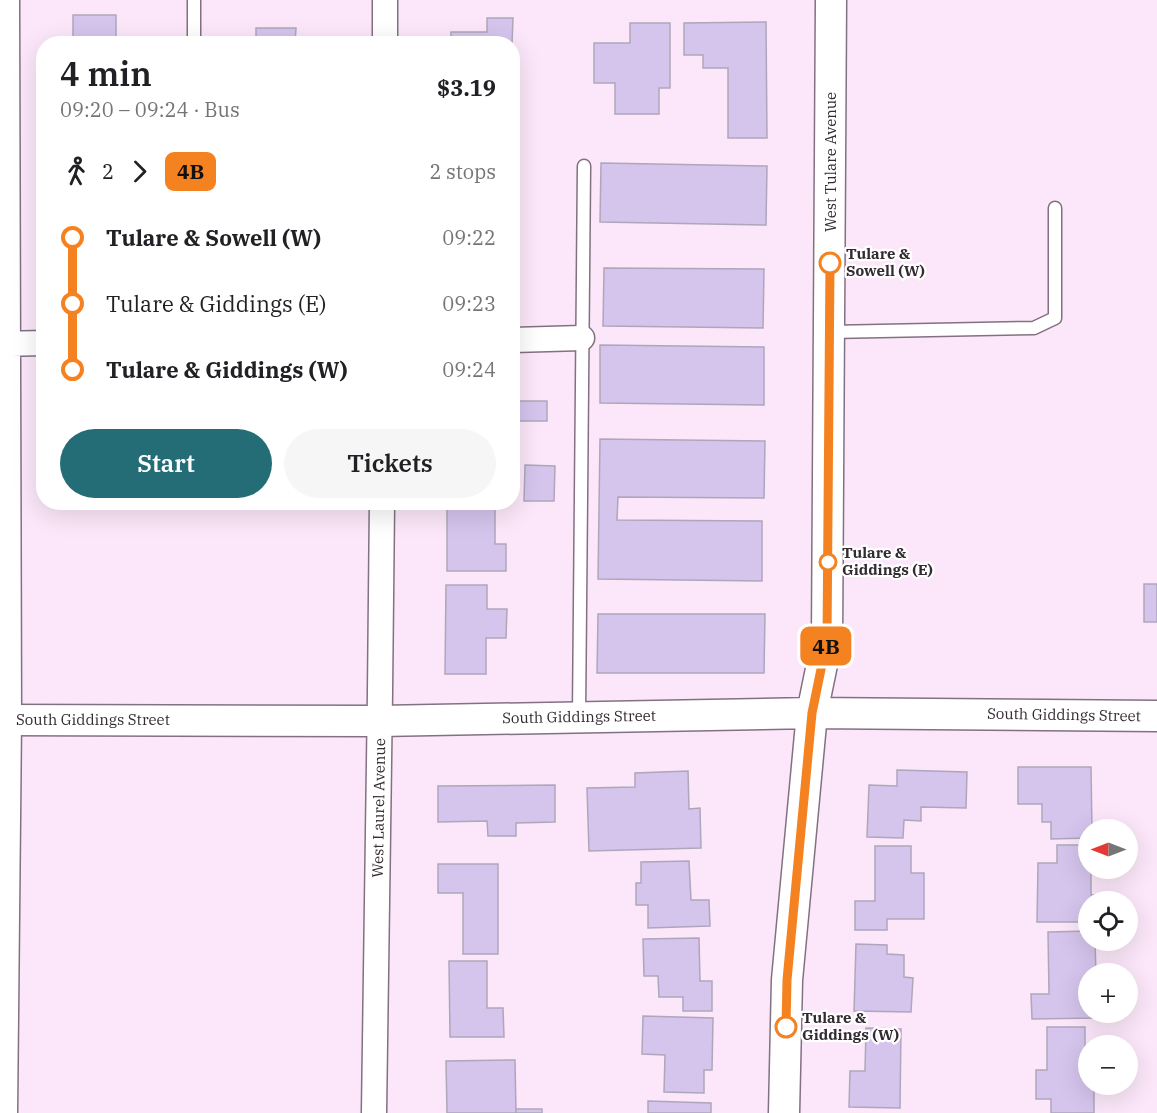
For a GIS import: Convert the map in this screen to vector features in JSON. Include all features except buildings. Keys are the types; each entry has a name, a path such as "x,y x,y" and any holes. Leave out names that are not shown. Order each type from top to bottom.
{"street":[{"path":"5,1113 4,155 7,0"},
{"path":"385,0 385,36"},
{"name":"West Tulare Avenue","path":"784,1113 787,980 812,713 827,640 831,0"},
{"path":"520,340 582,338"},
{"path":"4,344 36,343"},
{"name":"West Laurel Avenue","path":"374,1113 382,510"},
{"name":"South Giddings Street","path":"5,720 380,721 812,713 1157,716"}],"lane":[{"path":"194,0 194,36"},
{"path":"579,717 584,166"},
{"path":"830,332 1034,328 1055,318 1055,208"}],"bus line":[{"name":"4B","path":"786,1027 787,980 812,713 827,640 830,263"}],"place":[{"name":"Tulare & Sowell (W)","path":"830,263"},
{"name":"Tulare & Giddings (E)","path":"828,562"},
{"name":"Tulare & Giddings (W)","path":"786,1027"}]}
